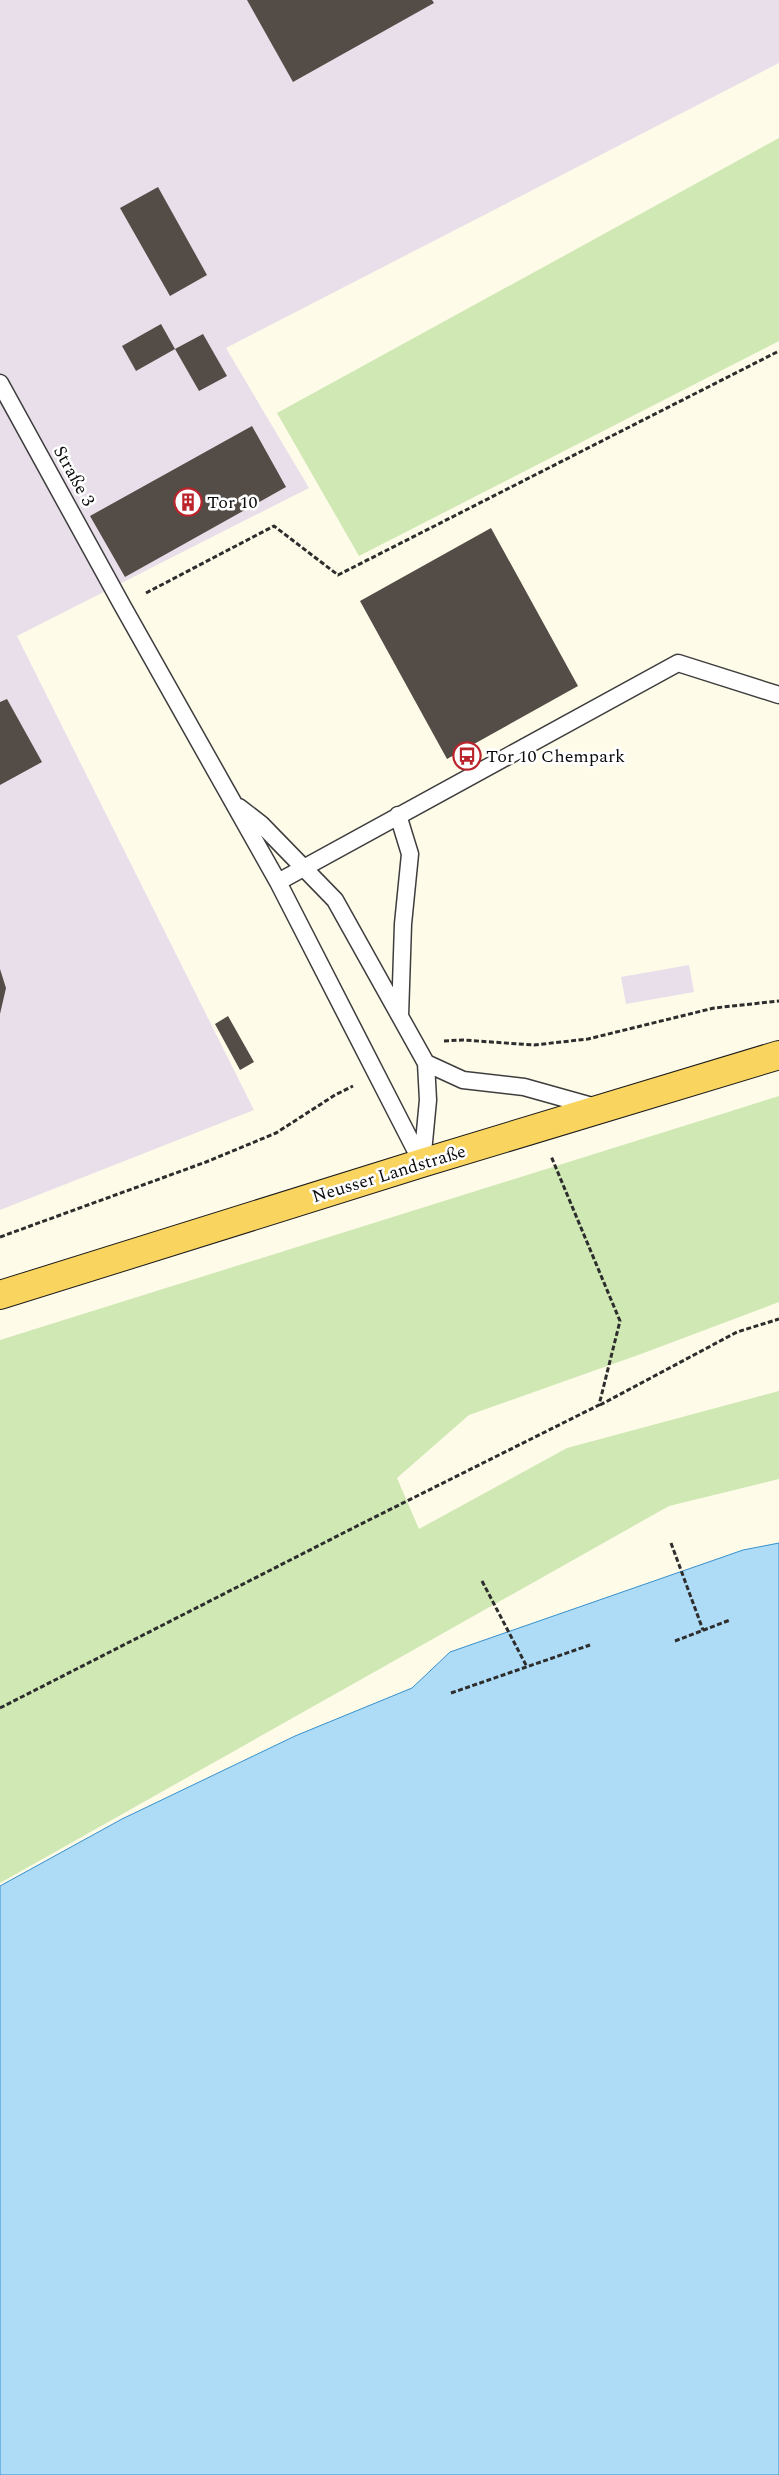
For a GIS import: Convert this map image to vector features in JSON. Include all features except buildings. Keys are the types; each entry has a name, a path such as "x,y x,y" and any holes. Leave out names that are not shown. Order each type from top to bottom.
{"main road":[{"name":"Neusser Landstraße","path":"0,1295 422,1163 779,1055"}],"lane":[{"name":"Straße 3","path":"0,383 278,882 422,1163"},
{"path":"278,882 678,663 779,695"},
{"path":"234,803 261,824 335,900 426,1064 428,1100 422,1163"},
{"path":"398,816 410,854 404,924 400,1017"},
{"path":"426,1064 463,1080 524,1087 602,1108"}],"path":[{"path":"122,605 274,526 338,575 779,351"},
{"path":"540,1128 620,1321 599,1405"},
{"path":"0,1708 599,1405 737,1332 779,1319"},
{"path":"670,1543 703,1630"},
{"path":"482,1581 527,1667"},
{"path":"675,1641 730,1620"},
{"path":"451,1694 590,1645"}],"shaded area":[{"path":"0,0 779,0 779,63 226,348 309,488 17,636 254,1110 0,1210"},
{"path":"689,965 694,992 626,1004 621,977"}],"green space":[{"path":"779,138 779,341 359,556 277,413"},
{"path":"779,1096 779,1302 641,1354 469,1415 397,1478 419,1529 567,1448 779,1391 779,1479 669,1506 0,1883 0,1340"}],"water":[{"path":"779,1543 779,2475 0,2475 0,1886 122,1819 295,1736 412,1688 450,1652 743,1550"}],"place":[{"name":"Tor 10","path":"188,502"},
{"name":"Tor 10 Chempark","path":"467,756"}]}
